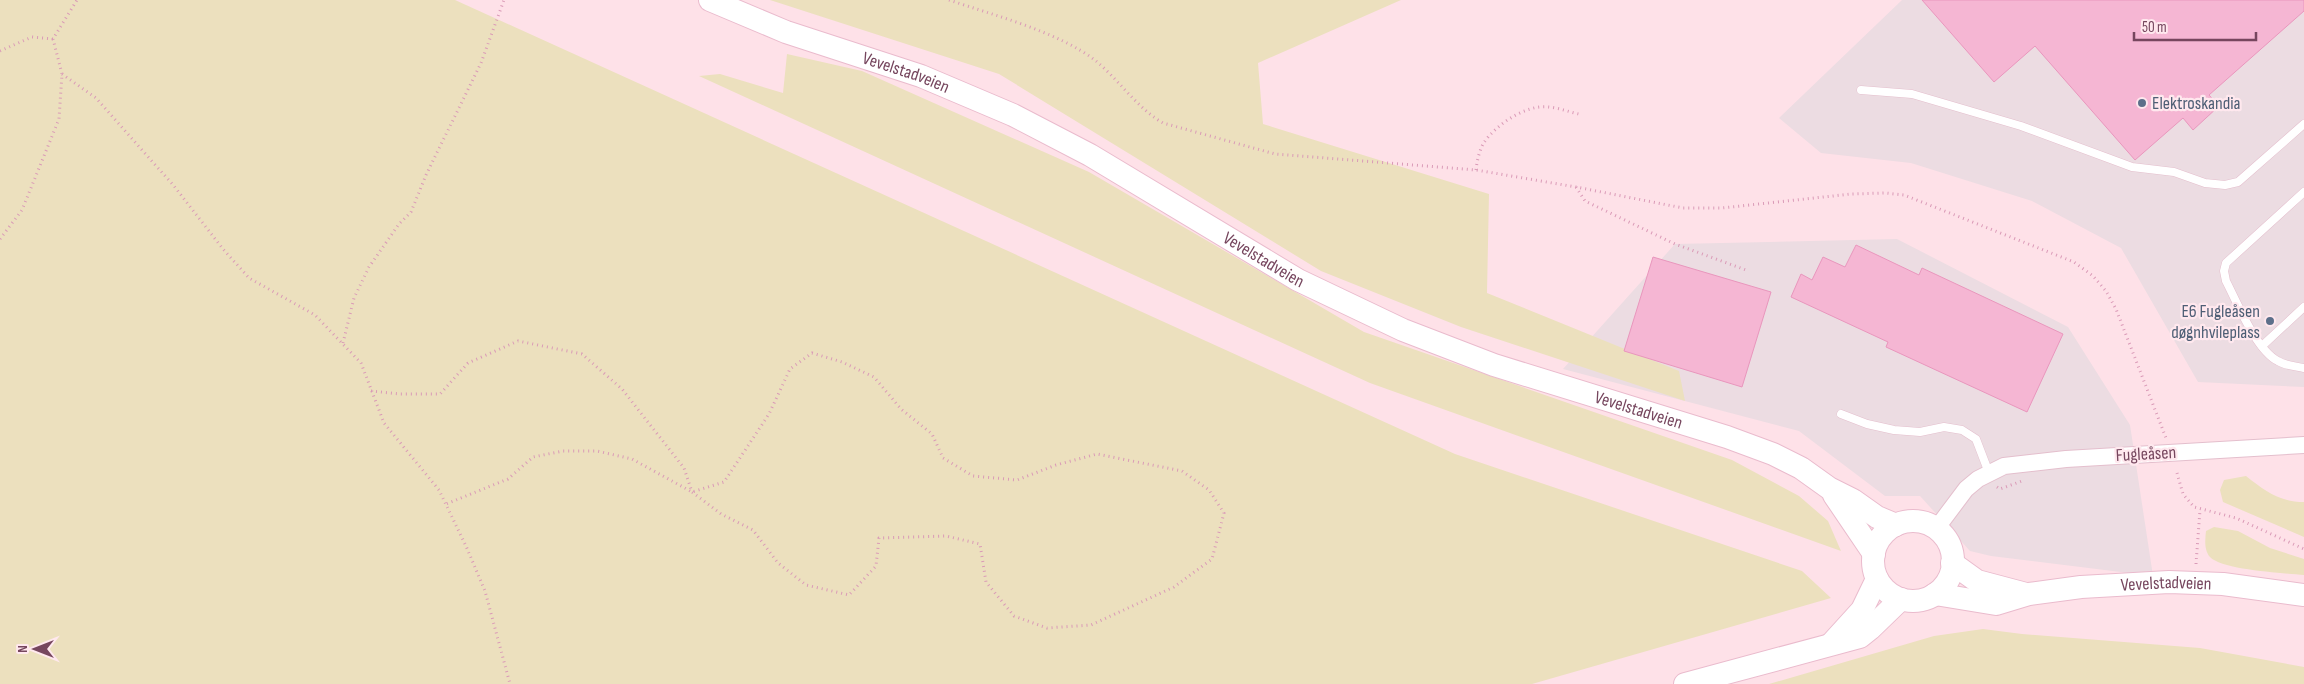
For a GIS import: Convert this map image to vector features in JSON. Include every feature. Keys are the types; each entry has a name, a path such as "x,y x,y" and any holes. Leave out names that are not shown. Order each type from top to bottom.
{"main road":[{"name":"Vevelstadveien","path":"710,0 786,32 921,76 1013,116 1090,155 1298,280 1403,330 1494,365 1756,448 1802,468 1829,488 1853,500 1886,523 1896,525"},
{"name":"Vevelstadveien","path":"1829,488 1874,554 1874,567 1878,579"},
{"path":"1874,554 1882,537 1896,525 1921,522 1936,529 1948,544 1952,562 1948,580 1935,594"},
{"name":"Vevelstadveien","path":"1952,562 1977,581 2028,594"},
{"path":"1685,684 1832,642 1860,637 1870,630 1901,599 1887,592 1878,579 1862,610 1832,642"},
{"name":"Vevelstadveien","path":"1901,599 1919,600 1935,594 1996,604 2028,594 2111,584 2194,582 2251,587 2304,595"}],"street":[{"name":"Fugleåsen","path":"1936,529 1966,489 1989,473 2004,466 2035,461 2304,445"}],"lane":[{"path":"1861,90 1912,94 2021,126 2132,167 2174,172 2205,183 2225,185 2238,182 2304,124"},
{"path":"2304,192 2226,263 2224,271 2226,281 2262,346 2276,360 2289,366 2304,368"},
{"path":"2262,346 2304,307"},
{"path":"1841,414 1866,424 1894,430 1920,432 1944,427 1962,430 1976,439 1989,473"}],"path":[{"path":"0,238 22,210 59,119 62,74 53,39 77,0"},
{"path":"342,344 354,298 369,267 399,224 411,212 426,175 481,63 504,0"},
{"path":"949,0 1013,21 1075,48 1096,62 1156,118 1171,126 1275,154 1476,170 1697,209 1852,194 1885,193 1904,195 2066,258 2082,267 2106,291 2127,334 2168,442"},
{"path":"0,51 32,36 53,39"},
{"path":"62,74 96,98 174,186 223,249 249,278 315,315 361,364 384,423 439,490 446,504 485,592 510,684"},
{"path":"1476,170 1478,156 1488,137 1515,116 1537,107 1548,106 1579,114"},
{"path":"1576,187 1584,201 1675,244 1746,270"},
{"path":"372,391 400,394 440,394 468,364 518,341 582,354 622,388 684,468 692,492"},
{"path":"446,504 508,479 533,457 563,451 597,451 632,460 692,492 721,514 753,530 778,563 806,585 849,596 876,566 878,538 946,536 980,544 986,582 1014,616 1047,628 1091,625 1174,587 1212,558 1224,513 1209,490 1182,471 1097,454 1056,465 1017,480 973,476 943,458 932,434 901,409 874,377 842,362 812,353 790,369 769,414 724,482 692,492"},
{"path":"2177,473 2188,502 2200,510 2236,518 2304,549"},
{"path":"2194,582 2200,510"}],"shaded area":[{"path":"0,0 455,0 1455,454 1802,571 1831,598 1532,684 0,684"},
{"path":"770,0 1401,0 1258,63 1263,124 1489,194 1487,293 1679,371 1685,401 1461,327 1321,271 999,74"},
{"path":"1902,0 2304,0 2304,387 2198,382 2121,248 2032,201 1911,163 1821,153 1779,118"},
{"path":"787,54 862,71 1089,172 1364,332 1732,460 1799,496 1828,521 1841,551 1370,383 699,76 720,74 783,93"},
{"path":"1897,239 2068,327 2130,425 2153,576 1991,556 1970,551 1920,496 1885,496 1799,431 1563,369 1675,244"},
{"path":"2246,476 2273,495 2287,500 2304,502 2304,537 2223,502 2220,490 2224,480"},
{"path":"2214,527 2238,531 2270,548 2304,559 2304,575 2240,568 2217,561 2210,557 2205,545 2206,531"},
{"path":"1983,629 2022,634 2200,648 2304,667 2304,684 1769,684 1934,636"}],"building":[{"path":"1922,0 2304,0 2304,11 2209,95 2219,106 2193,130 2183,118 2135,160 2035,46 1994,82"},
{"path":"1856,245 1919,275 1922,268 2063,334 2027,412 1886,347 1888,342 1791,297 1801,274 1812,280 1823,257 1845,267"},
{"path":"1653,257 1771,292 1742,387 1624,351"}],"place":[{"name":"Elektroskandia","path":"2142,103"},
{"name":"E6 Fugleåsen døgnhvileplass","path":"2270,321"}]}
